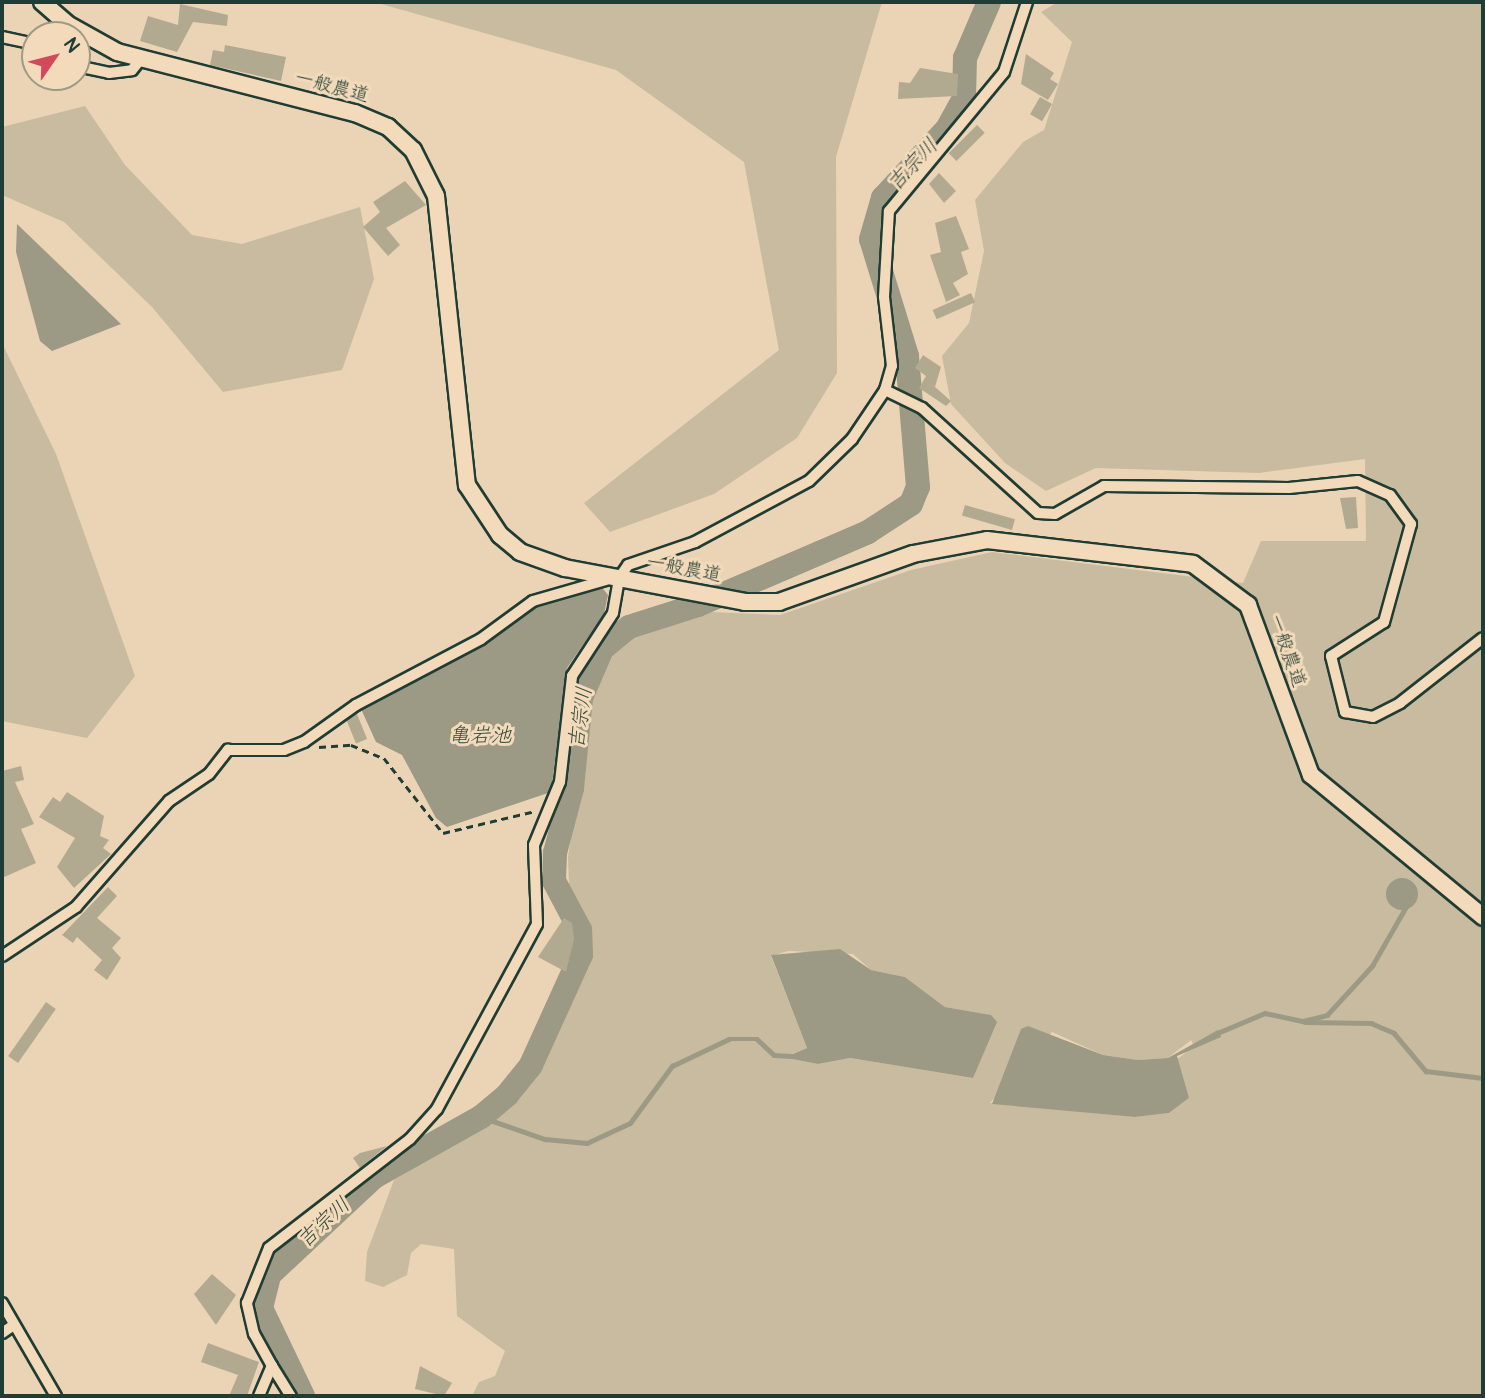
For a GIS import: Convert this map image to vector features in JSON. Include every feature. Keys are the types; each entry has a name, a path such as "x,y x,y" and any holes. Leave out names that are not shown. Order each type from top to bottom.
{"street":[{"name":"一般農道","path":"42,2 67,24 141,59 355,113 388,127 413,150 436,197 467,485 500,535 520,552 619,578 704,595 734,600 779,602 913,554 987,540 1193,564 1248,605 1311,775 1483,918"},
{"path":"290,1396 254,1334 247,1303 254,1275 269,1248 410,1139 437,1109 537,925 534,845 552,806 572,676 613,613 619,578 628,565 695,542 809,481 852,439 886,390 891,366 884,297 888,276 888,211 1004,72 1027,2"},
{"path":"2,37 21,41"},
{"path":"91,69 109,73 132,70 141,59"},
{"path":"886,390 922,408 1024,507 1038,513 1055,514 1104,486 1289,488 1358,481 1390,495 1412,524 1389,613 1331,656 1337,701 1351,715 1373,717 1400,703 1483,639"},
{"path":"2,956 76,906 169,801 209,774 228,750 284,750 304,742 356,705 481,639 533,601 619,578"},
{"path":"2,1303 56,1396"},
{"path":"2,1333 14,1325"},
{"path":"259,1396 272,1366"}],"path":[{"path":"311,748 369,748 443,833 552,806"}],"shaded area":[{"path":"374,2 882,2 836,157 837,373 797,438 714,494 610,532 584,503 779,350 744,162 616,70"},
{"path":"1058,2 1483,2 1483,1396 472,1396 479,1382 495,1376 505,1351 457,1316 454,1249 421,1244 411,1253 407,1275 383,1287 365,1281 367,1252 394,1180 496,1114 532,1082 592,950 589,924 569,885 568,857 595,684 611,657 635,638 711,612 780,615 911,570 992,552 1243,583 1261,541 1366,541 1365,459 1259,473 1096,468 1046,491 1005,463 951,404 942,356 969,323 984,251 975,200 1023,142 1044,130 1072,42 1041,12","holes":["788,951 853,954 871,970 905,977 945,1007 990,1015 973,1078 850,1058 818,1064 792,1059 789,1055 807,1048 771,956","1052,1032 1103,1055 1138,1060 1168,1058 1191,1040 1194,1046 1175,1061 1189,1098 1169,1113 1135,1117 990,1103"]},
{"path":"85,106 125,165 192,235 242,244 360,207 374,279 342,370 223,392 152,307 64,222 2,195 2,127"},
{"path":"2,343 56,454 135,676 87,738 2,721"}],"water":[{"path":"17,224 121,324 52,351 40,341 16,252"},
{"name":"亀岩池","path":"600,585 608,595 604,614 567,668 551,792 447,827 436,818 402,755 376,742 361,709 538,606"},
{"path":"1402,878 1413,883 1418,894 1413,905 1402,910 1391,905 1386,894 1391,883"},
{"path":"840,949 871,970 905,977 945,1007 991,1015 997,1022 973,1078 850,1058 818,1064 788,1056 807,1048 771,955"},
{"path":"1028,1026 1103,1055 1138,1060 1168,1058 1218,1030 1221,1037 1177,1056 1189,1098 1169,1113 1135,1117 992,1104 1021,1029"}],"building":[{"path":"180,4 228,15 227,26 193,22 177,52 140,41 148,16 178,25"},
{"path":"225,45 286,57 281,81 210,65 213,50 224,52"},
{"path":"1026,54 1054,73 1050,79 1058,84 1048,100 1021,84"},
{"path":"920,68 958,74 957,96 898,99 899,82 910,83"},
{"path":"1040,97 1052,104 1042,121 1030,114"},
{"path":"977,125 985,133 956,161 949,153"},
{"path":"939,173 956,191 944,203 929,184"},
{"path":"405,181 426,205 386,228 400,245 388,256 363,227 380,212 373,202"},
{"path":"956,216 969,249 961,252 968,274 953,283 960,295 946,302 930,255 941,252 935,223"},
{"path":"971,293 975,302 937,319 933,310"},
{"path":"923,355 941,367 935,387 951,401 946,406 919,388 926,376 915,368"},
{"path":"1356,497 1358,528 1346,529 1340,498"},
{"path":"965,505 1015,519 1012,530 962,516"},
{"path":"357,714 367,739 356,744 346,718"},
{"path":"21,766 24,780 15,782 34,824 21,829 36,863 2,878 2,771"},
{"path":"67,792 104,816 100,836 109,840 103,848 111,854 74,888 57,867 75,838 39,817 53,797 60,802"},
{"path":"108,887 117,896 97,918 121,938 112,948 121,958 107,980 94,970 102,960 77,937 73,943 62,935"},
{"path":"564,918 572,923 574,939 566,972 538,957"},
{"path":"46,1002 56,1009 18,1063 8,1056"},
{"path":"387,1146 360,1168 353,1158 360,1153"},
{"path":"212,1274 236,1295 216,1325 194,1294"},
{"path":"208,1343 259,1362 247,1396 229,1396 238,1375 201,1362"},
{"path":"420,1366 452,1383 444,1396 415,1389"}],"waterway":[{"name":"吉宗川","path":"303,1396 261,1308 269,1275 374,1177 481,1117 507,1095 531,1065 581,955 580,930 554,881 555,853 572,788 581,698 602,649 629,627 698,605 868,532 911,504 918,487 907,356 871,239 883,198 947,129 964,98 965,58 989,2"},
{"path":"1215,1034 1265,1013 1303,1021 1327,1015 1372,966 1407,905"},
{"path":"1305,1022 1371,1023 1394,1033 1426,1071 1483,1078"},
{"path":"481,1117 545,1139 587,1143 630,1123 672,1066 729,1039 757,1039 774,1055 796,1056"}]}
